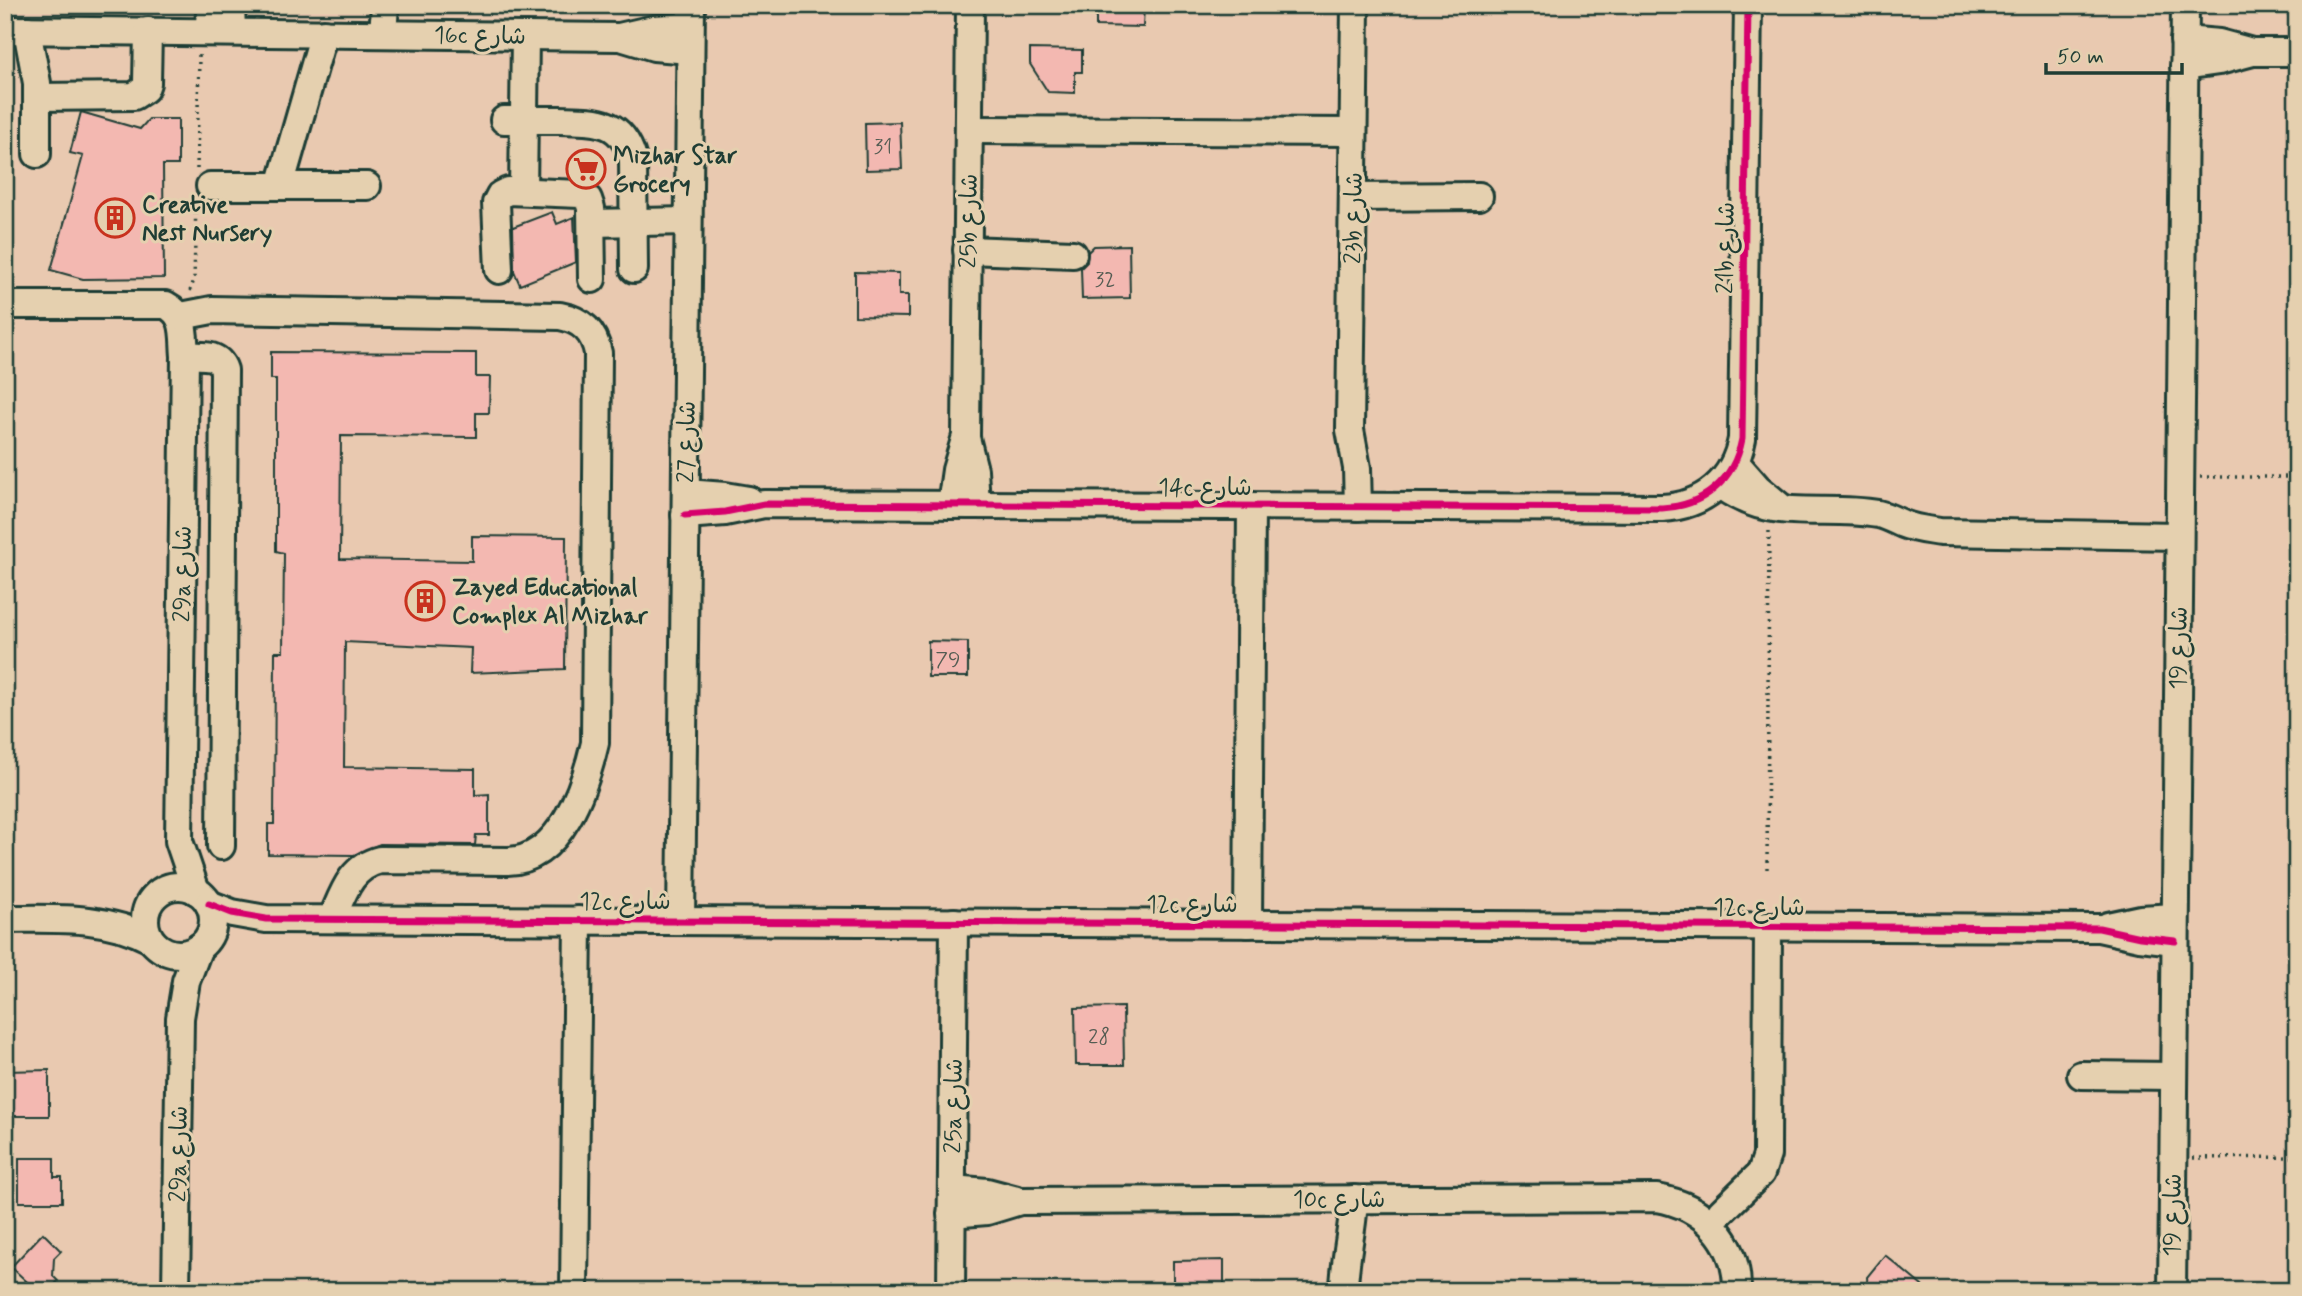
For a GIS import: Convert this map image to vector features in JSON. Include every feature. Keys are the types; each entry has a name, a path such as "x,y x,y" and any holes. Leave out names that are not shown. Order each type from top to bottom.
{"street":[{"path":"211,5 220,32"},
{"path":"220,32 230,5"},
{"path":"383,34 385,5"},
{"name":"25b شارع","path":"963,505 974,470 966,436 970,5"},
{"name":"23b شارع","path":"1348,507 1357,468 1350,430 1355,5"},
{"name":"21b شارع","path":"1720,485 1735,463 1742,439 1748,5"},
{"name":"شارع 19","path":"2172,1291 2185,5"},
{"name":"16c شارع","path":"16,30 619,37 654,47 690,27"},
{"name":"شارع 27","path":"681,921 690,27"},
{"path":"16,30 35,65 38,97 37,155"},
{"path":"38,97 140,94 147,83 148,31"},
{"path":"281,186 324,33"},
{"path":"523,191 514,120 525,36"},
{"path":"2184,53 2219,61 2253,52 2297,52"},
{"path":"514,120 595,121 612,128 626,141 633,159 634,269"},
{"path":"969,130 1353,132"},
{"path":"210,186 367,186"},
{"path":"499,270 497,199 503,192 584,196 590,204 592,223 592,279"},
{"path":"1353,197 1479,196"},
{"path":"592,223 688,221"},
{"path":"967,250 1073,254"},
{"path":"5,305 166,305 178,313 212,310 560,316 585,326 596,342 595,743 582,789 559,830 544,848 528,859 508,862 371,862 351,877 332,919"},
{"name":"29a شارع","path":"178,313 185,356 180,841 202,897"},
{"path":"185,356 211,356 220,361 224,370 221,846"},
{"path":"1735,463 1776,508"},
{"path":"1720,485 1743,500 1776,508 1880,514 1913,527 1940,532 2179,536"},
{"name":"14c شارع","path":"685,504 725,496 764,504 1673,507 1697,500 1720,485"},
{"path":"1248,924 1251,506"},
{"name":"29a شارع","path":"155,897 180,841"},
{"path":"5,919 80,919 120,912 174,886 202,897 213,923 203,944 180,954 120,926 80,919"},
{"path":"155,897 145,920 155,944"},
{"name":"12c شارع","path":"202,897 232,913 266,919 2099,928 2140,937 2175,929"},
{"name":"12c شارع","path":"203,944 231,929 266,919"},
{"path":"574,1291 578,920"},
{"name":"25a شارع","path":"951,1291 954,922"},
{"path":"1737,1285 1716,1217 1761,1172 1767,1155 1768,926"},
{"name":"29a شارع","path":"155,944 173,982 180,1018"},
{"name":"29a شارع","path":"176,1291 180,1018 186,981 203,944"},
{"path":"2081,1075 2174,1076"},
{"name":"10c شارع","path":"951,1202 987,1192 1021,1200 1657,1198 1669,1195 1692,1196 1716,1217"},
{"path":"1343,1199 1351,1236 1344,1281"}],"path":[{"path":"2180,477 2297,477"},
{"path":"1767,869 1776,508"},
{"path":"2173,1158 2297,1157"}],"building":[{"path":"1096,5 1144,5 1143,27 1096,26"},
{"path":"1030,49 1082,50 1082,72 1075,72 1075,93 1048,92 1030,64"},
{"name":"Creative Nest Nursery","path":"81,112 140,129 149,119 178,119 178,165 163,165 164,278 83,279 51,270 83,156 70,153"},
{"path":"900,122 902,169 866,170 865,123"},
{"path":"552,212 557,224 574,217 576,262 520,285 514,271 513,227"},
{"path":"1129,245 1130,298 1082,299 1081,268 1087,262 1088,252 1094,246"},
{"path":"855,272 899,273 899,295 908,295 908,317 855,316"},
{"name":"Zayed Educational Complex Al Mizhar","path":"271,352 476,353 476,377 490,377 489,413 476,413 476,437 341,436 340,559 472,561 472,536 566,537 565,669 470,673 471,648 345,642 344,767 475,769 475,795 489,794 489,835 476,835 475,845 380,844 354,855 268,854 268,824 274,824 275,652 283,652 284,553 276,551 276,379 271,379"},
{"path":"928,641 968,642 968,677 928,677"},
{"path":"1123,1007 1124,1065 1076,1065 1075,1008"},
{"path":"49,1070 49,1116 5,1116 5,1071"},
{"path":"19,1158 54,1158 54,1177 62,1177 62,1202 19,1202"},
{"path":"43,1233 61,1251 54,1258 53,1276 58,1281 49,1291 37,1291 11,1267"},
{"path":"1885,1255 1928,1291 1868,1291 1867,1277"},
{"path":"1224,1260 1224,1291 1173,1291 1173,1261"}],"cycle path":[{"path":"685,515 725,512 764,504 1662,508 1691,502 1724,479 1738,454 1742,439 1748,5"},
{"path":"209,904 232,913 266,919 2099,928 2175,941"}],"place":[{"name":"Mizhar Star Grocery","path":"586,169"},
{"name":"Creative Nest Nursery","path":"115,218"},
{"name":"Zayed Educational Complex Al Mizhar","path":"425,601"}]}
